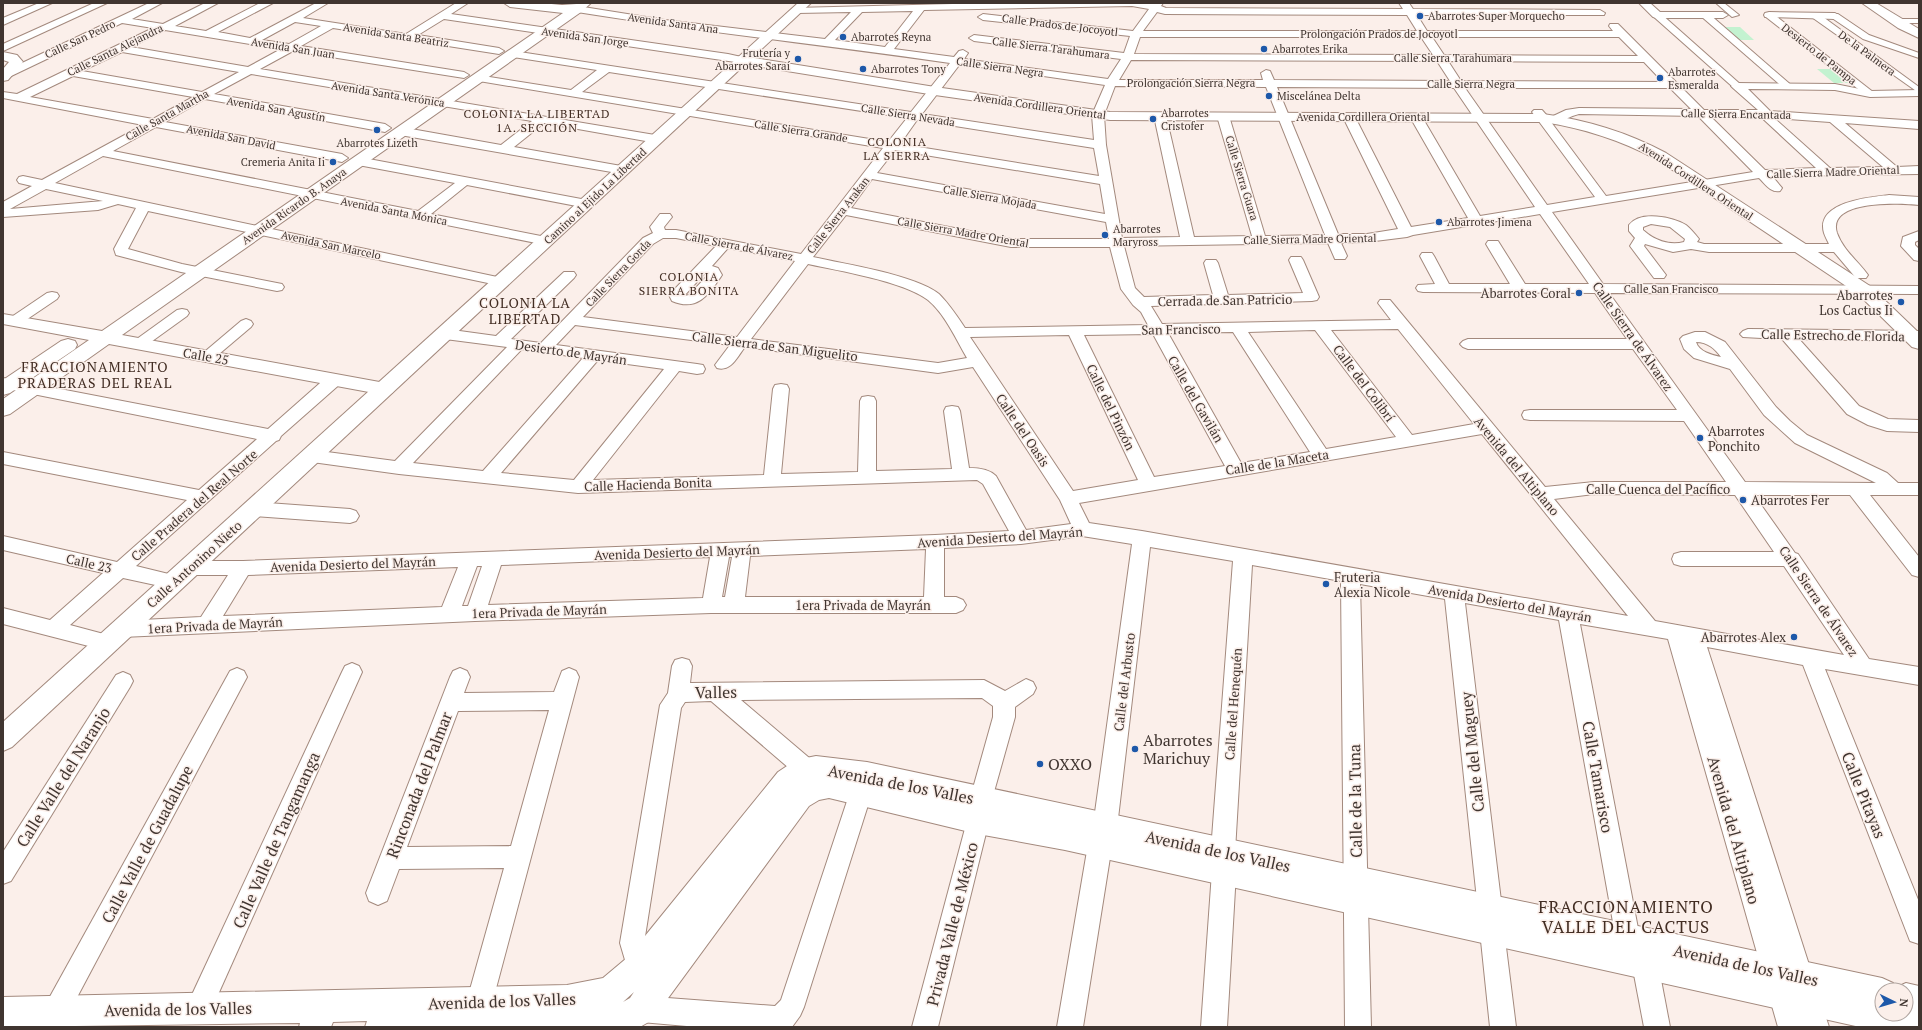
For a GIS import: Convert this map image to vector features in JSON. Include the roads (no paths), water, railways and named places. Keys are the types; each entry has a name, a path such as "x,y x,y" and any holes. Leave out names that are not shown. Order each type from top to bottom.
{"street":[{"path":"3,22 46,3"},
{"path":"3,48 102,3"},
{"name":"Calle San Pedro","path":"4,76 157,3"},
{"name":"Calle Santa Alejandra","path":"18,98 213,3"},
{"path":"207,34 268,3"},
{"path":"252,41 323,3"},
{"path":"408,37 463,3"},
{"name":"Avenida Santa Ana","path":"510,3 573,5 665,23 769,35"},
{"path":"801,6 859,9 921,7 982,9 1132,3 1156,5 1165,11 1197,7 1246,9 1303,7 1360,12 1407,8 1600,12"},
{"path":"1353,3 1360,12"},
{"path":"1590,3 1776,188"},
{"path":"1644,3 1763,109 1768,119 1827,171"},
{"path":"1720,3 1735,15"},
{"path":"1868,3 1919,34"},
{"path":"1879,3 1904,21 1919,29"},
{"name":"Avenida Ricardo B. Anaya","path":"393,130 427,100 531,30 573,5"},
{"name":"Avenida Ricardo B. Anaya","path":"6,385 84,334 242,226 303,192 393,130 442,103 545,32 573,5"},
{"path":"1099,112 1111,83 1128,57 1136,34 1156,5"},
{"name":"Camino al Ejido La Libertad","path":"385,389 716,84 739,58 769,35 801,6"},
{"path":"887,51 921,7"},
{"path":"1823,7 1866,37 1919,56"},
{"name":"Calle Sierra de Álvarez","path":"1407,8 1599,289 1791,559 1863,667"},
{"path":"827,42 859,9"},
{"name":"Calle Prados de Jocoyotl","path":"982,9 1136,34"},
{"name":"Calle Sierra Arakan","path":"723,365 958,61 983,26 982,9"},
{"path":"1246,9 1248,34 1260,58 1340,256"},
{"path":"1656,15 1723,15"},
{"path":"1705,15 1788,87"},
{"path":"1769,15 1835,16"},
{"name":"Desierto de Pampa","path":"1769,15 1870,94"},
{"name":"Avenida San Jorge","path":"442,16 545,32 739,58"},
{"name":"De la Palmera","path":"1816,16 1919,92"},
{"name":"Avenida Santa Beatriz","path":"293,19 499,51"},
{"name":"Avenida San Juan","path":"121,20 464,75"},
{"path":"1904,21 1919,21"},
{"path":"637,45 665,23"},
{"name":"Calle Santa Martha","path":"3,207 330,25"},
{"name":"Prolongación Prados de Jocoyotl","path":"1136,34 1622,34"},
{"name":"Calle Sierra Negra","path":"769,35 1111,83"},
{"name":"Calle Sierra Tarahumara","path":"974,38 1128,57 1646,58"},
{"name":"Avenida Santa Verónica","path":"119,48 657,139"},
{"path":"513,54 716,84"},
{"path":"3,56 12,58 16,62 4,76"},
{"name":"Avenida Cordillera Oriental","path":"739,58 1099,112 1160,116 1223,116 1282,113 1349,117 1416,117 1479,114"},
{"path":"574,93 607,68"},
{"name":"Avenida San Agustín","path":"71,72 623,170"},
{"path":"477,78 686,112"},
{"name":"Prolongación Sierra Negra","path":"1111,83 1270,83"},
{"name":"Calle Sierra Negra","path":"1270,83 1673,85"},
{"name":"Calle Sierra Nevada","path":"716,84 1100,145"},
{"path":"1737,86 1835,87 1870,94 1919,92"},
{"name":"Avenida San David","path":"3,95 587,204"},
{"name":"Avenida Cordillera Oriental","path":"1099,112 1122,110 1282,113 1479,114 1549,116 1582,124 1626,138 1661,156 1818,248 1863,282 1917,335"},
{"name":"Calle Sierra Encantada","path":"1549,116 1579,111 1701,112 1766,114 1919,125"},
{"name":"Calle Sierra Grande","path":"686,112 1106,181"},
{"name":"Calle del Gavilán","path":"1099,112 1100,145 1112,219 1116,242 1128,289 1138,302 1147,310 1236,469"},
{"path":"1160,116 1188,241"},
{"name":"Calle Sierra Guara","path":"1223,116 1260,240"},
{"path":"1549,116 1603,200"},
{"path":"1349,117 1407,233"},
{"path":"1416,117 1476,221"},
{"path":"1832,118 1894,170"},
{"path":"504,149 541,120"},
{"name":"Avenida Santa Mónica","path":"100,152 546,242"},
{"name":"Calle Sierra Madre Oriental","path":"842,210 1011,243 1032,244 1367,238 1407,233 1763,174 1791,171 1919,170"},
{"name":"Calle Sierra Mojada","path":"869,175 1112,219"},
{"name":"Avenida San Marcelo","path":"23,180 502,282"},
{"path":"420,216 465,181"},
{"name":"Avenida Cordillera Oriental","path":"1707,183 1800,248 1863,282 1883,290 1917,335"},
{"name":"Avenida Ricardo B. Anaya","path":"3,409 259,230 303,192"},
{"path":"1863,282 1838,248 1829,230 1831,219 1840,210 1855,203 1870,200 1895,199 1919,201"},
{"path":"3,214 98,206 119,201"},
{"path":"144,206 121,249 121,252 181,268 277,287"},
{"path":"660,234 657,228 665,217"},
{"path":"1689,245 1692,239 1688,232 1679,226 1660,220 1642,221 1636,225 1636,231 1642,238 1654,244 1667,247 1680,248 1689,245 1709,248 1838,248"},
{"name":"Calle Sierra de Álvarez","path":"660,234 676,234 804,259 898,281 917,288 932,297 949,315 961,334"},
{"name":"Calle Sierra Gorda","path":"544,348 573,320 648,241 660,234"},
{"path":"1919,235 1908,240 1908,246 1919,257"},
{"path":"1642,238 1637,246 1659,276"},
{"path":"704,268 726,244"},
{"path":"1493,244 1520,288"},
{"path":"1427,256 1444,288"},
{"name":"Cerrada de San Patricio","path":"1138,302 1312,297 1296,260"},
{"path":"1211,263 1222,300"},
{"path":"499,342 569,275"},
{"name":"Calle San Francisco","path":"1422,288 1599,289 1863,282"},
{"path":"1883,290 1919,290"},
{"path":"9,320 52,296"},
{"name":"Avenida del Altiplano","path":"1385,303 1400,324 1541,494 1649,628"},
{"path":"139,344 182,313"},
{"name":"Calle 25","path":"9,320 385,389"},
{"name":"Calle Sierra de San Miguelito","path":"573,320 938,368 977,361"},
{"path":"207,357 246,324"},
{"name":"San Francisco","path":"961,334 1400,324"},
{"name":"Calle del Colibrí","path":"1319,326 1408,441"},
{"path":"1238,328 1321,455"},
{"name":"Calle del Pinzón","path":"1074,331 1148,483"},
{"name":"Desierto de Mayrán","path":"445,334 697,369"},
{"name":"Calle del Oasis","path":"961,334 977,361 1068,498 1082,529"},
{"name":"Calle Estrecho de Florida","path":"1748,334 1917,335"},
{"path":"1786,334 1853,410 1874,421 1887,425 1919,426"},
{"path":"399,468 520,344"},
{"path":"1468,344 1638,344"},
{"path":"487,478 594,355"},
{"path":"1734,365 1770,411 1801,439 1821,450 1881,477 1894,489"},
{"path":"578,487 675,366"},
{"name":"Calle Pradera del Real Norte","path":"53,629 273,436 334,380"},
{"path":"6,385 273,436"},
{"name":"Calle Antonino Nieto","path":"6,733 115,636 385,389"},
{"path":"772,480 781,389"},
{"path":"867,477 868,402"},
{"path":"952,411 961,474"},
{"path":"1530,415 1690,416"},
{"name":"Calle de la Maceta","path":"1068,498 1148,483 1486,428"},
{"name":"Calle Hacienda Bonita","path":"312,456 399,468 578,487 977,474 986,476 990,480 1021,537"},
{"path":"3,458 204,497"},
{"name":"Calle Cuenca del Pacífico","path":"1541,494 1594,488 1919,489"},
{"path":"1855,489 1919,570"},
{"path":"254,509 350,516"},
{"name":"Avenida Desierto del Mayrán","path":"182,575 243,568 934,542 1021,537 1082,529 1142,538 1350,576 1685,634 1810,658 1919,676"},
{"name":"Calle del Arbusto","path":"1070,1027 1103,836 1142,538"},
{"path":"934,542 934,605"},
{"name":"Calle 23","path":"3,543 120,570 182,575"},
{"path":"711,605 722,550"},
{"path":"734,605 742,550"},
{"name":"Calle del Henequén","path":"1214,1027 1243,556"},
{"path":"475,613 494,559"},
{"path":"1681,559 1791,559"},
{"path":"450,614 470,560"},
{"path":"207,625 243,568"},
{"name":"Calle de la Tuna","path":"1350,576 1358,1027"},
{"name":"Calle del Maguey","path":"1454,594 1503,1027"},
{"name":"1era Privada de Mayrán","path":"3,616 53,629 115,636 207,625 475,613 711,605 956,605"},
{"name":"Calle Tamarisco","path":"1568,614 1628,939"},
{"name":"Avenida del Altiplano","path":"1685,634 1791,985 1816,1027"},
{"name":"Calle Pitayas","path":"1810,658 1919,932"},
{"path":"678,696 682,666"},
{"name":"Calle Valle de Tangamanga","path":"199,1008 352,672"},
{"name":"Calle Valle de Guadalupe","path":"56,1011 237,677"},
{"name":"Rinconada del Palmar","path":"378,893 460,677"},
{"path":"476,1014 518,857 560,711 560,704 568,677"},
{"name":"Calle Valle del Naranjo","path":"3,873 123,681"},
{"path":"1004,703 1026,688"},
{"name":"Valles","path":"639,968 632,943 671,705 678,696 688,692 984,689 995,694 1004,703"},
{"path":"716,692 810,779"},
{"path":"451,702 553,701 560,704"},
{"name":"Privada Valle de México","path":"925,1027 1004,717 1004,703"},
{"name":"Avenida de los Valles","path":"381,1027 567,1002 610,992 639,968 788,781 810,779 829,786 864,784 1491,920 1645,964 1791,985 1874,993"},
{"name":"Avenida de los Valles","path":"3,1013 199,1008 318,1017 476,1014 620,1021 641,1009 799,797 810,779"},
{"path":"641,1009 768,1020 782,1019 791,1007 864,784"},
{"path":"392,858 518,857"},
{"name":"Avenida de los Valles","path":"1491,920 1628,939 1791,985 1919,1024"},
{"path":"1645,964 1657,1027"},
{"name":"Avenida del Altiplano","path":"1791,985 1791,1027"}],"place":[{"name":"Abarrotes Super Morquecho","path":"1420,16"},
{"name":"Abarrotes Reyna","path":"843,37"},
{"name":"Abarrotes Erika","path":"1264,49"},
{"name":"Frutería y Abarrotes Saraí","path":"798,59"},
{"name":"Abarrotes Tony","path":"863,69"},
{"name":"Abarrotes Esmeralda","path":"1660,78"},
{"name":"Miscelánea Delta","path":"1269,96"},
{"name":"Abarrotes Cristofer","path":"1153,119"},
{"name":"Abarrotes Lizeth","path":"377,130"},
{"name":"Cremeria Anita Ii","path":"333,162"},
{"name":"Abarrotes Jimena","path":"1439,222"},
{"name":"Abarrotes Maryross","path":"1105,235"},
{"name":"Abarrotes Coral","path":"1579,293"},
{"name":"Abarrotes Los Cactus Ii","path":"1901,302"},
{"name":"Abarrotes Ponchito","path":"1700,438"},
{"name":"Abarrotes Fer","path":"1743,500"},
{"name":"Fruteria Alexia Nicole","path":"1326,584"},
{"name":"Abarrotes Alex","path":"1794,637"},
{"name":"Abarrotes Marichuy","path":"1135,749"},
{"name":"OXXO","path":"1040,764"}],"district":[{"name":"COLONIA LA LIBERTAD 1A. SECCIÓN","path":"537,120"},
{"name":"COLONIA LA SIERRA","path":"897,148"},
{"name":"COLONIA SIERRA BONITA","path":"689,283"},
{"name":"COLONIA LA LIBERTAD","path":"525,310"},
{"name":"FRACCIONAMIENTO PRADERAS DEL REAL","path":"95,374"},
{"name":"FRACCIONAMIENTO VALLE DEL CACTUS","path":"1626,916"}]}
